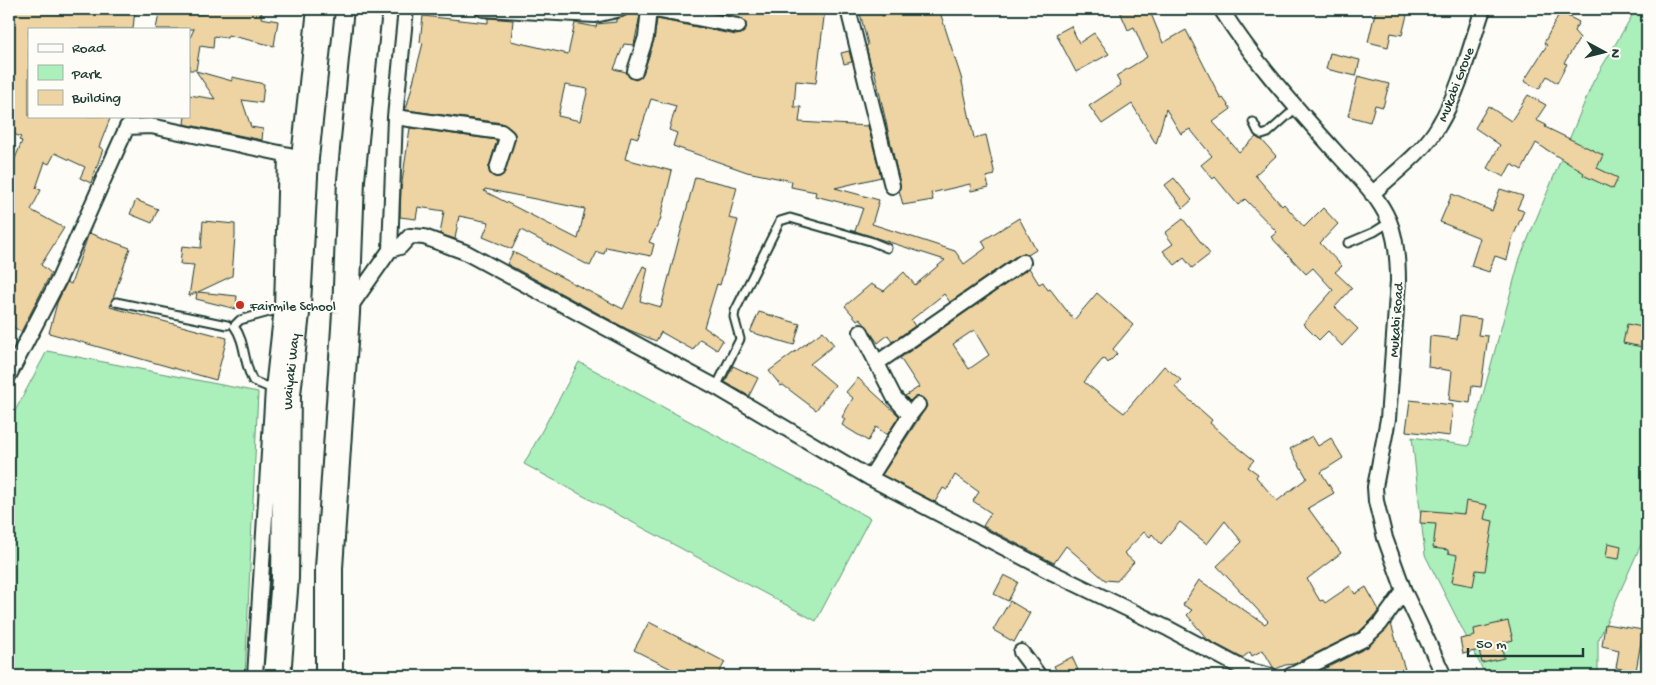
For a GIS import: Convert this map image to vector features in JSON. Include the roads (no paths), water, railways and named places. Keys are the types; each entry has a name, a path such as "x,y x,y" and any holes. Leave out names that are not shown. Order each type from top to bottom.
{"highway":[{"name":"Waiyaki Way","path":"277,676 284,578 280,392 289,306 295,157 321,9"},
{"path":"330,676 329,568 346,313 351,180 368,9"}],"street":[{"path":"346,313 390,250 394,117 406,9"},
{"path":"483,9 595,15 621,9"},
{"path":"635,72 646,37 649,9 738,26"},
{"path":"848,9 892,186"},
{"name":"Mukabi Road","path":"1221,9 1238,36 1296,108 1372,194 1390,222 1398,260 1398,281 1388,419 1375,487 1376,500 1386,538 1404,591 1444,676"},
{"name":"Mukabi Grove","path":"1372,194 1425,144 1439,125 1454,94 1482,9"},
{"path":"394,117 501,132 506,137 506,141 497,169"},
{"path":"9,375 58,279 127,127 152,126 295,157"},
{"path":"390,250 400,247 410,236 424,237 465,252 716,387 870,478 1246,670 1271,676"},
{"path":"876,363 1023,262"},
{"path":"861,332 894,398 914,410 870,478"},
{"path":"255,676 280,392"},
{"path":"1290,676 1364,639 1380,624 1404,591"},
{"path":"1021,652 1039,676"}],"lane":[{"path":"1253,122 1258,132 1262,135 1268,133 1296,108"},
{"path":"716,387 740,339 734,317 735,311 780,221 790,218 870,241 887,248"},
{"path":"1348,243 1374,232 1390,222"},
{"path":"116,302 228,325"},
{"path":"280,392 253,381 243,354 241,336 234,326 240,320 289,306"}],"place":[{"name":"Fairmile School","path":"240,305"}]}
